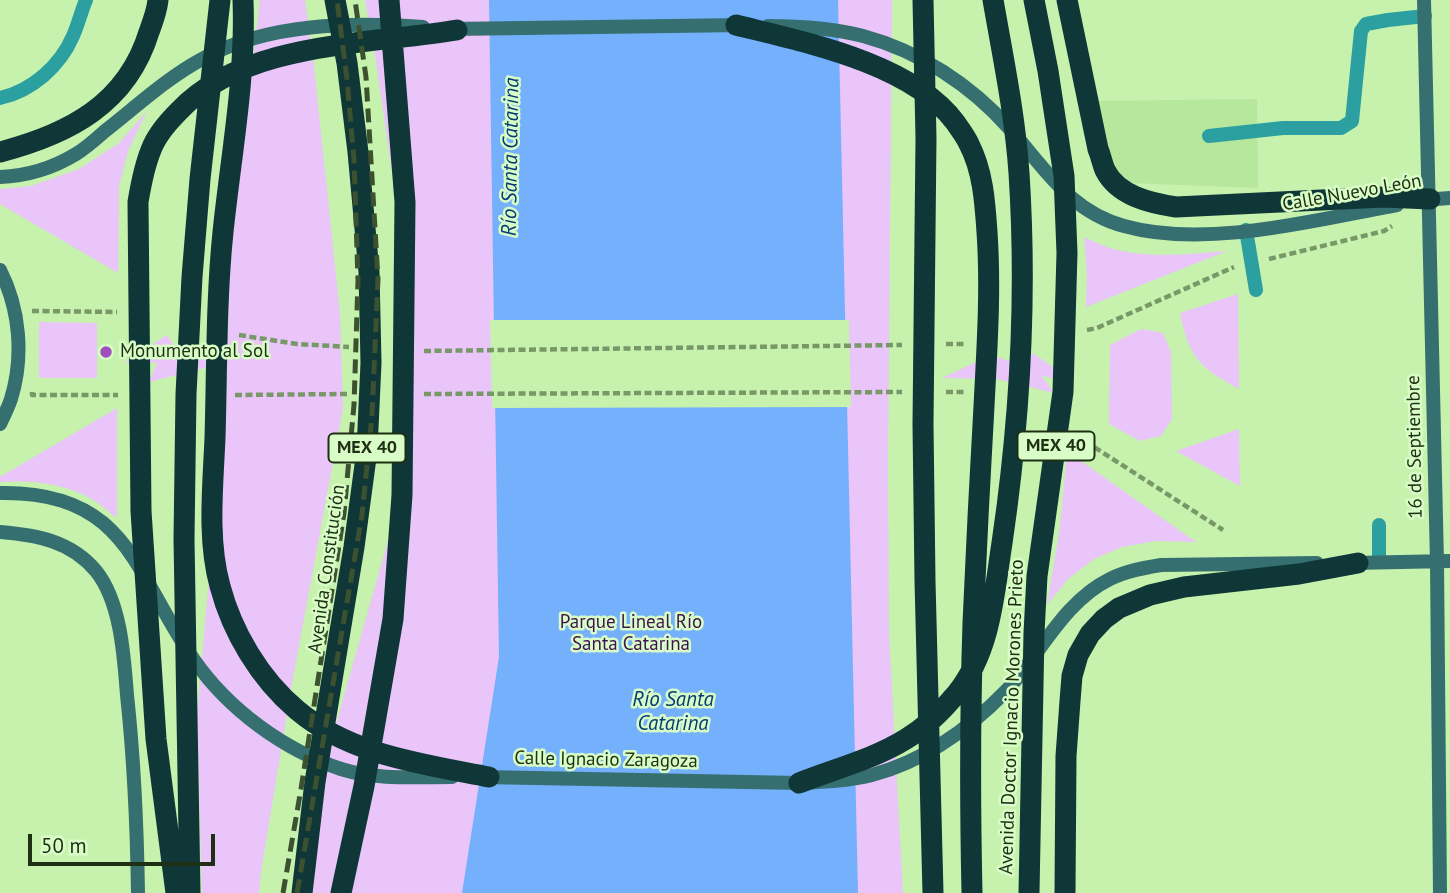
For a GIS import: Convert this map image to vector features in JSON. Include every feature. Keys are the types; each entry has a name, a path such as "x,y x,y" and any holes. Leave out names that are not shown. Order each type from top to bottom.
{"highway":[{"path":"0,152 62,131 93,113 115,93 132,71 145,45 158,0"},
{"path":"190,893 184,539 186,394 200,179 220,0"},
{"path":"243,0 239,98 223,235 212,521 219,585 230,617 245,646 264,675 297,710 341,738 381,753 489,777"},
{"name":"Avenida Constitución","path":"302,893 315,782 367,450 371,363 369,272 358,152 335,0"},
{"path":"341,893 364,786 393,619 401,495 405,202 390,0"},
{"path":"923,0 926,138 924,555 933,893"},
{"path":"799,783 884,750 906,739 935,717 958,691 976,663 988,632 1010,488 1022,310 1019,171 993,0"},
{"name":"Avenida Doctor Ignacio Morones Prieto","path":"1030,893 1037,576 1063,392 1067,253 1064,176 1034,0"},
{"path":"1067,0 1098,149 1105,169 1111,179 1137,198 1176,207 1384,197 1440,198"},
{"path":"736,25 831,50 902,79 931,97 953,120 970,144 980,172 985,200 989,288 973,623 971,893"},
{"path":"176,893 156,738 141,511 138,202 151,148 168,123 199,91 254,65 321,47 457,30"},
{"path":"1065,893 1066,756 1072,676 1078,656 1090,634 1119,608 1150,595 1184,587 1299,574 1368,562"}],"street":[{"name":"16 de Septiembre","path":"1424,0 1440,198 1443,561 1440,893"},
{"name":"Calle Nuevo León","path":"0,177 46,168 77,154 179,73 204,58 240,42 283,32 336,25 391,25 457,30 736,25 824,29 863,36 896,47 930,63 962,85 1009,127 1064,192 1090,211 1121,225 1156,233 1182,234 1253,230 1440,198"},
{"path":"0,270 14,305 18,350 15,382 0,424"},
{"name":"Calle Ignacio Zaragoza","path":"0,493 43,496 87,511 100,519 127,546 196,663 245,715 269,734 320,761 344,770 373,776 799,783 839,781 873,775 912,760 948,741 977,719 1006,690 1080,601 1112,577 1135,569 1161,565 1443,561"},
{"path":"0,531 56,541 80,555 97,572 107,590 122,641 132,738 138,893"}],"lane":[{"path":"0,98 22,91 53,68 72,39 86,0"},
{"path":"1209,136 1283,128 1341,128 1352,121 1361,31 1366,24 1425,16"},
{"path":"1253,230 1252,263 1256,290"},
{"path":"1368,562 1379,526"}],"path":[{"path":"1084,331 1097,328 1231,267 1384,232 1393,225"},
{"path":"32,311 117,312"},
{"path":"231,334 297,344 352,347"},
{"path":"935,344 977,344"},
{"path":"421,351 907,345"},
{"path":"421,394 906,392"},
{"path":"934,392 975,392"},
{"path":"228,395 352,394"},
{"path":"32,395 131,395"},
{"path":"1071,433 1223,530"}],"shaded area":[{"path":"1257,99 1258,188 1130,183 1107,168 1091,101"}],"green space":[{"path":"260,0 305,0 340,313 343,408 293,678 259,893 202,893 197,716 222,429 208,367 149,382 157,363 125,362 167,335 179,353 196,353 223,343 224,302"},
{"name":"Río Santa Catarina","path":"365,0 892,0 889,634 903,893 297,893 313,805 395,516 409,348 392,173"},
{"path":"147,111 128,151 119,186 118,273 0,204 0,189 31,186 79,169 119,143"},
{"path":"1084,237 1110,248 1139,254 1227,251 1086,307"},
{"path":"1238,294 1239,389 1215,375 1198,360 1188,341 1180,313"},
{"path":"39,322 97,323 97,378 39,378"},
{"path":"1141,329 1163,333 1171,352 1172,419 1161,436 1140,441 1109,424 1110,345"},
{"path":"1033,353 1074,382 1042,376 1054,393 997,379 942,378 991,355 1025,366"},
{"path":"117,408 117,518 94,500 69,489 35,482 0,482 0,477"},
{"path":"1239,429 1240,486 1176,451"},
{"path":"1067,452 1196,542 1156,541 1122,547 1094,559 1068,579 1047,605 1060,527"}],"water":[{"name":"Río Santa Catarina","path":"489,0 838,0 858,893 462,893 499,657"}],"pier":[{"path":"490,320 849,320 851,407 492,408"}],"railway":[{"path":"283,893 344,513 354,405 358,280 354,160 337,0"},
{"path":"297,893 362,515 372,416 378,279 366,77 355,0"}],"place":[{"name":"Monumento al Sol","path":"106,352"}],"park label":[{"name":"Parque Lineal Río Santa Catarina","path":"631,634"}]}
